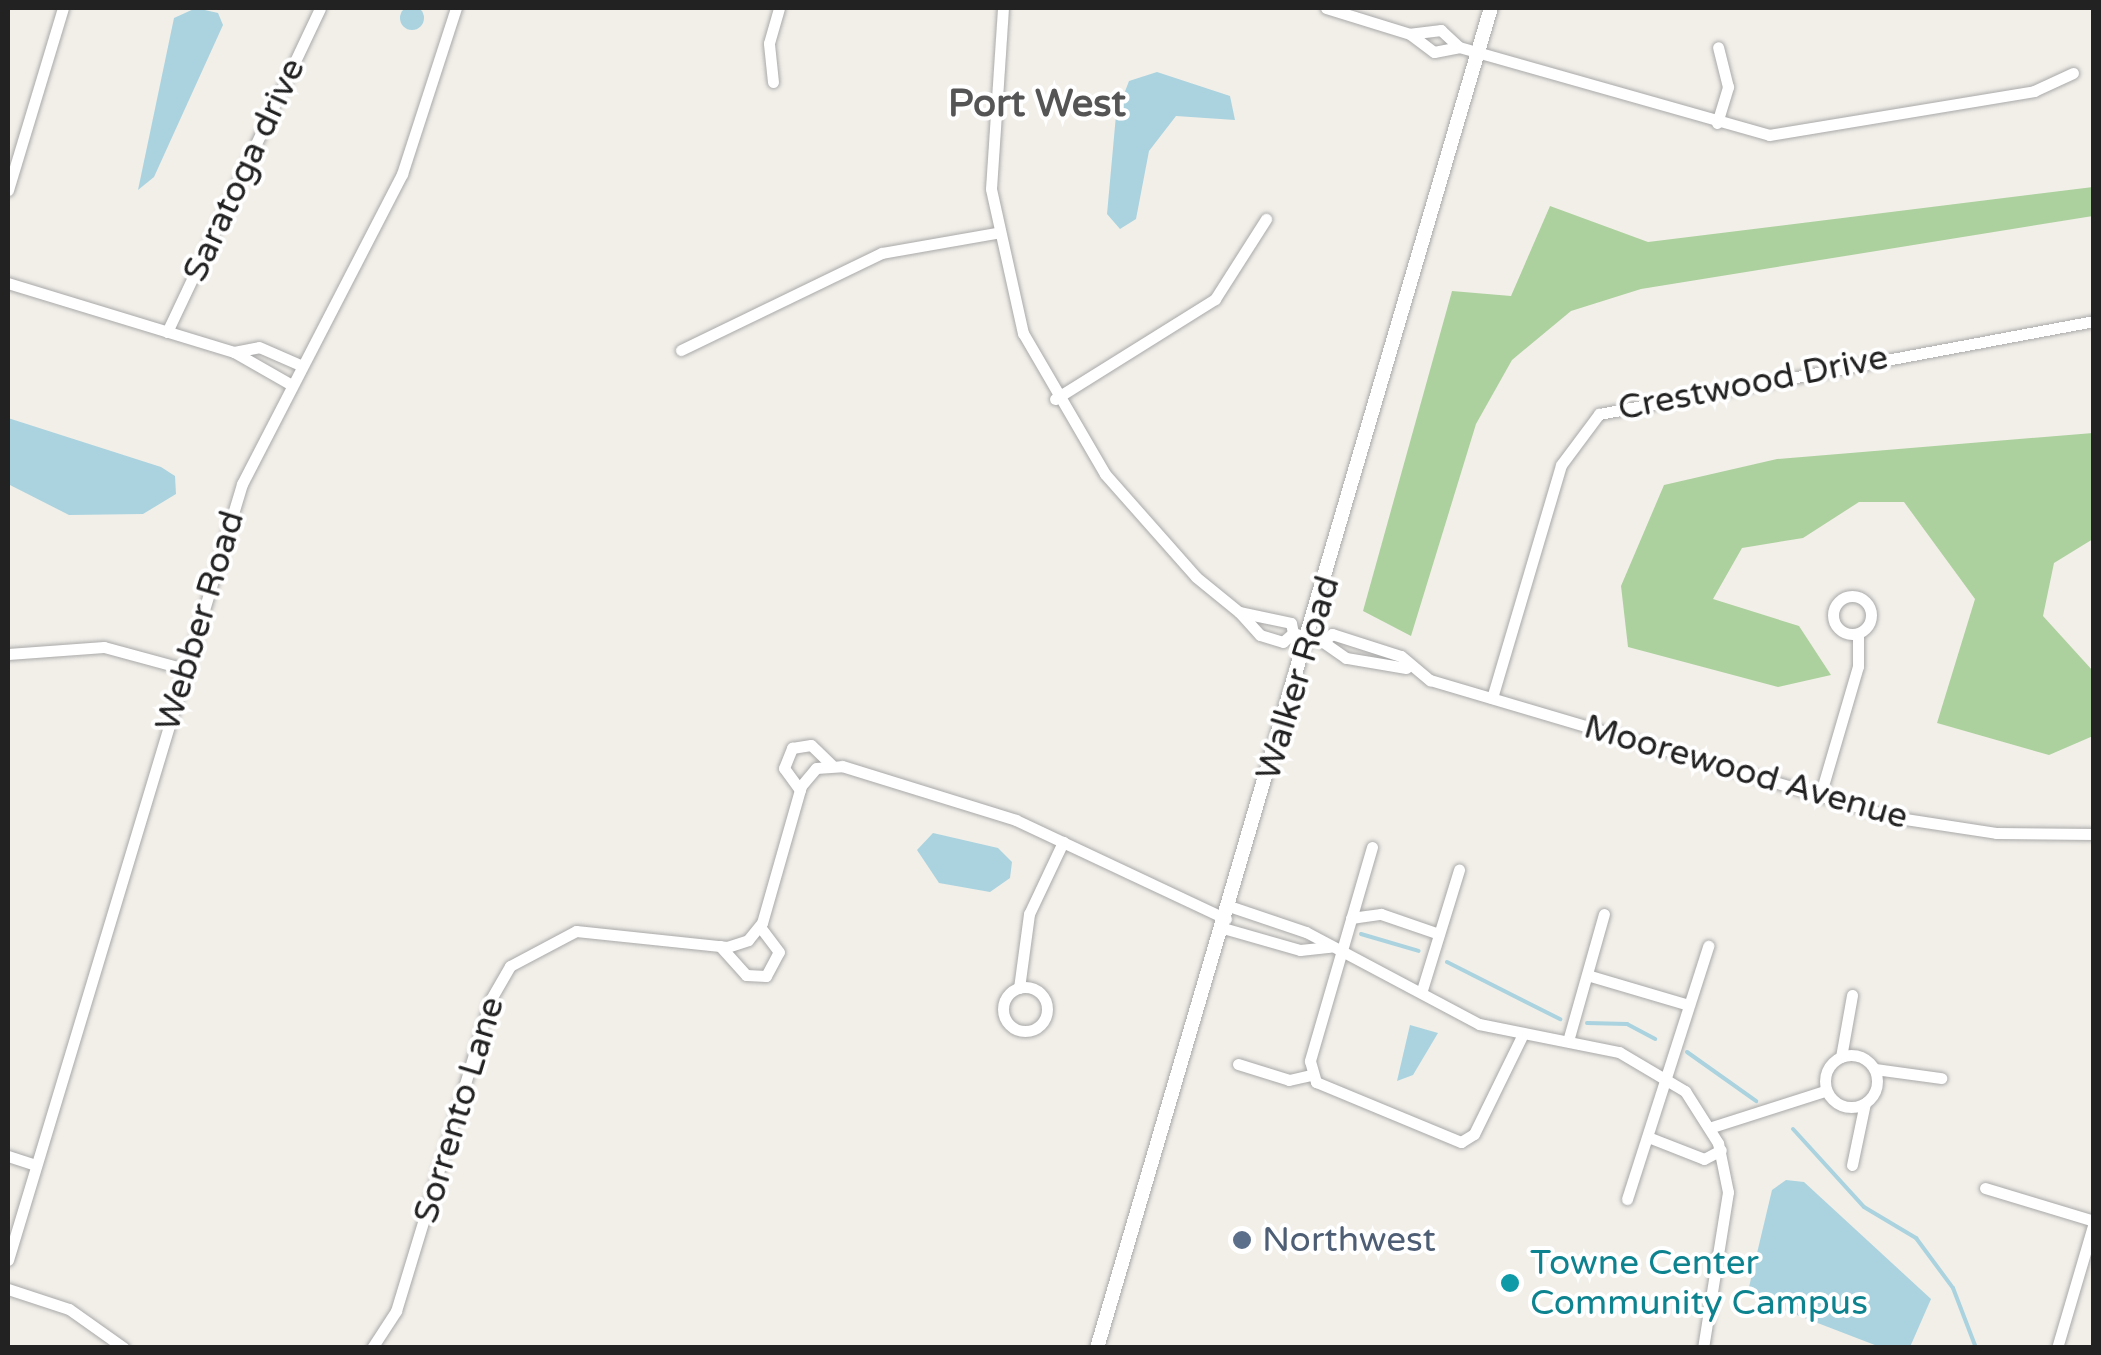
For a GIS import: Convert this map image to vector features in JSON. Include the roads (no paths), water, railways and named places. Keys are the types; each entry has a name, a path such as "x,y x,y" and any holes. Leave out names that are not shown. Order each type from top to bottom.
{"street":[{"path":"8,190 63,8"},
{"name":"Saratoga drive","path":"167,332 320,8"},
{"name":"Webber Road","path":"8,1260 242,484 290,384 402,174 456,8"},
{"path":"772,82 768,43 778,8"},
{"path":"1003,8 990,160 995,233 1022,333 1054,399 1143,520 1260,635 1283,642 1293,633"},
{"path":"1326,8 1410,34 1441,53 1459,46"},
{"name":"Walker Road","path":"1097,1348 1226,917 1316,640 1491,8"},
{"path":"1410,34 1442,30 1459,46 1478,52 1717,122 1779,135 2034,91 2072,73"},
{"path":"1717,122 1728,87 1718,47"},
{"path":"1054,399 1216,299 1266,219"},
{"path":"682,350 882,253 995,233"},
{"path":"8,283 234,352 290,384"},
{"name":"Crestwood Drive","path":"1492,698 1561,465 1599,414 2094,321"},
{"path":"234,352 259,348 300,365"},
{"path":"1239,612 1291,623 1293,633"},
{"path":"1293,633 1316,640"},
{"name":"Moorewood Avenue","path":"1316,640 1332,634 1401,656 1406,668"},
{"path":"1820,796 1858,666 1858,634"},
{"name":"Moorewood Avenue","path":"1316,640 1346,658 1406,668 1492,698 1820,796 1945,827 2094,834"},
{"path":"8,654 104,647 185,669"},
{"path":"800,790 784,768 792,748 813,746 830,764 1063,842 1300,950 1336,949"},
{"path":"720,946 740,944 760,927 800,790 830,764"},
{"path":"1019,988 1029,914 1063,842"},
{"path":"1311,1076 1336,949 1352,918 1372,847"},
{"path":"1422,990 1460,870"},
{"path":"1352,918 1381,914 1440,934"},
{"path":"1568,1041 1604,914"},
{"path":"1226,917 1336,949 1522,1038 1568,1041 1668,1076 1712,1127 1721,1150 1726,1225 1702,1348"},
{"path":"720,946 746,975 766,976 778,952 760,927"},
{"name":"Sorrento Lane","path":"372,1348 396,1311 491,999 510,966 576,931 720,946"},
{"path":"1627,1200 1708,946"},
{"path":"1587,975 1689,1005"},
{"path":"1712,1127 1825,1090 1841,1057 1852,995"},
{"path":"1238,1064 1289,1080 1311,1076 1462,1142 1474,1134 1522,1038"},
{"path":"1841,1057 1875,1068 1940,1078"},
{"path":"1852,1165 1875,1068"},
{"path":"1825,1090 1841,1106 1865,1102"},
{"path":"1648,1137 1704,1159 1721,1150"},
{"path":"8,1156 36,1164"},
{"path":"1985,1188 2094,1222 2057,1348"},
{"path":"8,1289 70,1309 124,1348"}],"water":[{"path":"412,6 421,9 421,27 412,30 403,27 400,18 403,9"},
{"path":"196,8 218,13 223,25 154,177 138,190 174,18"},
{"path":"1157,72 1230,96 1235,120 1176,116 1149,151 1136,219 1120,229 1107,214 1116,115 1129,81"},
{"path":"8,418 161,467 175,476 176,494 143,514 69,515 8,484"},
{"path":"933,833 998,848 1012,862 1010,878 990,892 939,883 917,850"},
{"path":"1410,1025 1438,1033 1413,1075 1397,1081"},
{"path":"1786,1180 1804,1182 1931,1299 1910,1347 1880,1347 1763,1302 1749,1287 1772,1190"}],"waterway":[{"path":"1361,934 1419,951"},
{"path":"1447,962 1560,1019"},
{"path":"1587,1023 1627,1024 1655,1039"},
{"path":"1687,1052 1756,1101"},
{"path":"1793,1129 1864,1207 1916,1238 1953,1288 1976,1348"}],"place":[{"name":"Northwest","path":"1242,1240"},
{"name":"Towne Center Community Campus","path":"1510,1283"}],"district":[{"name":"Port West","path":"1037,105"}]}
